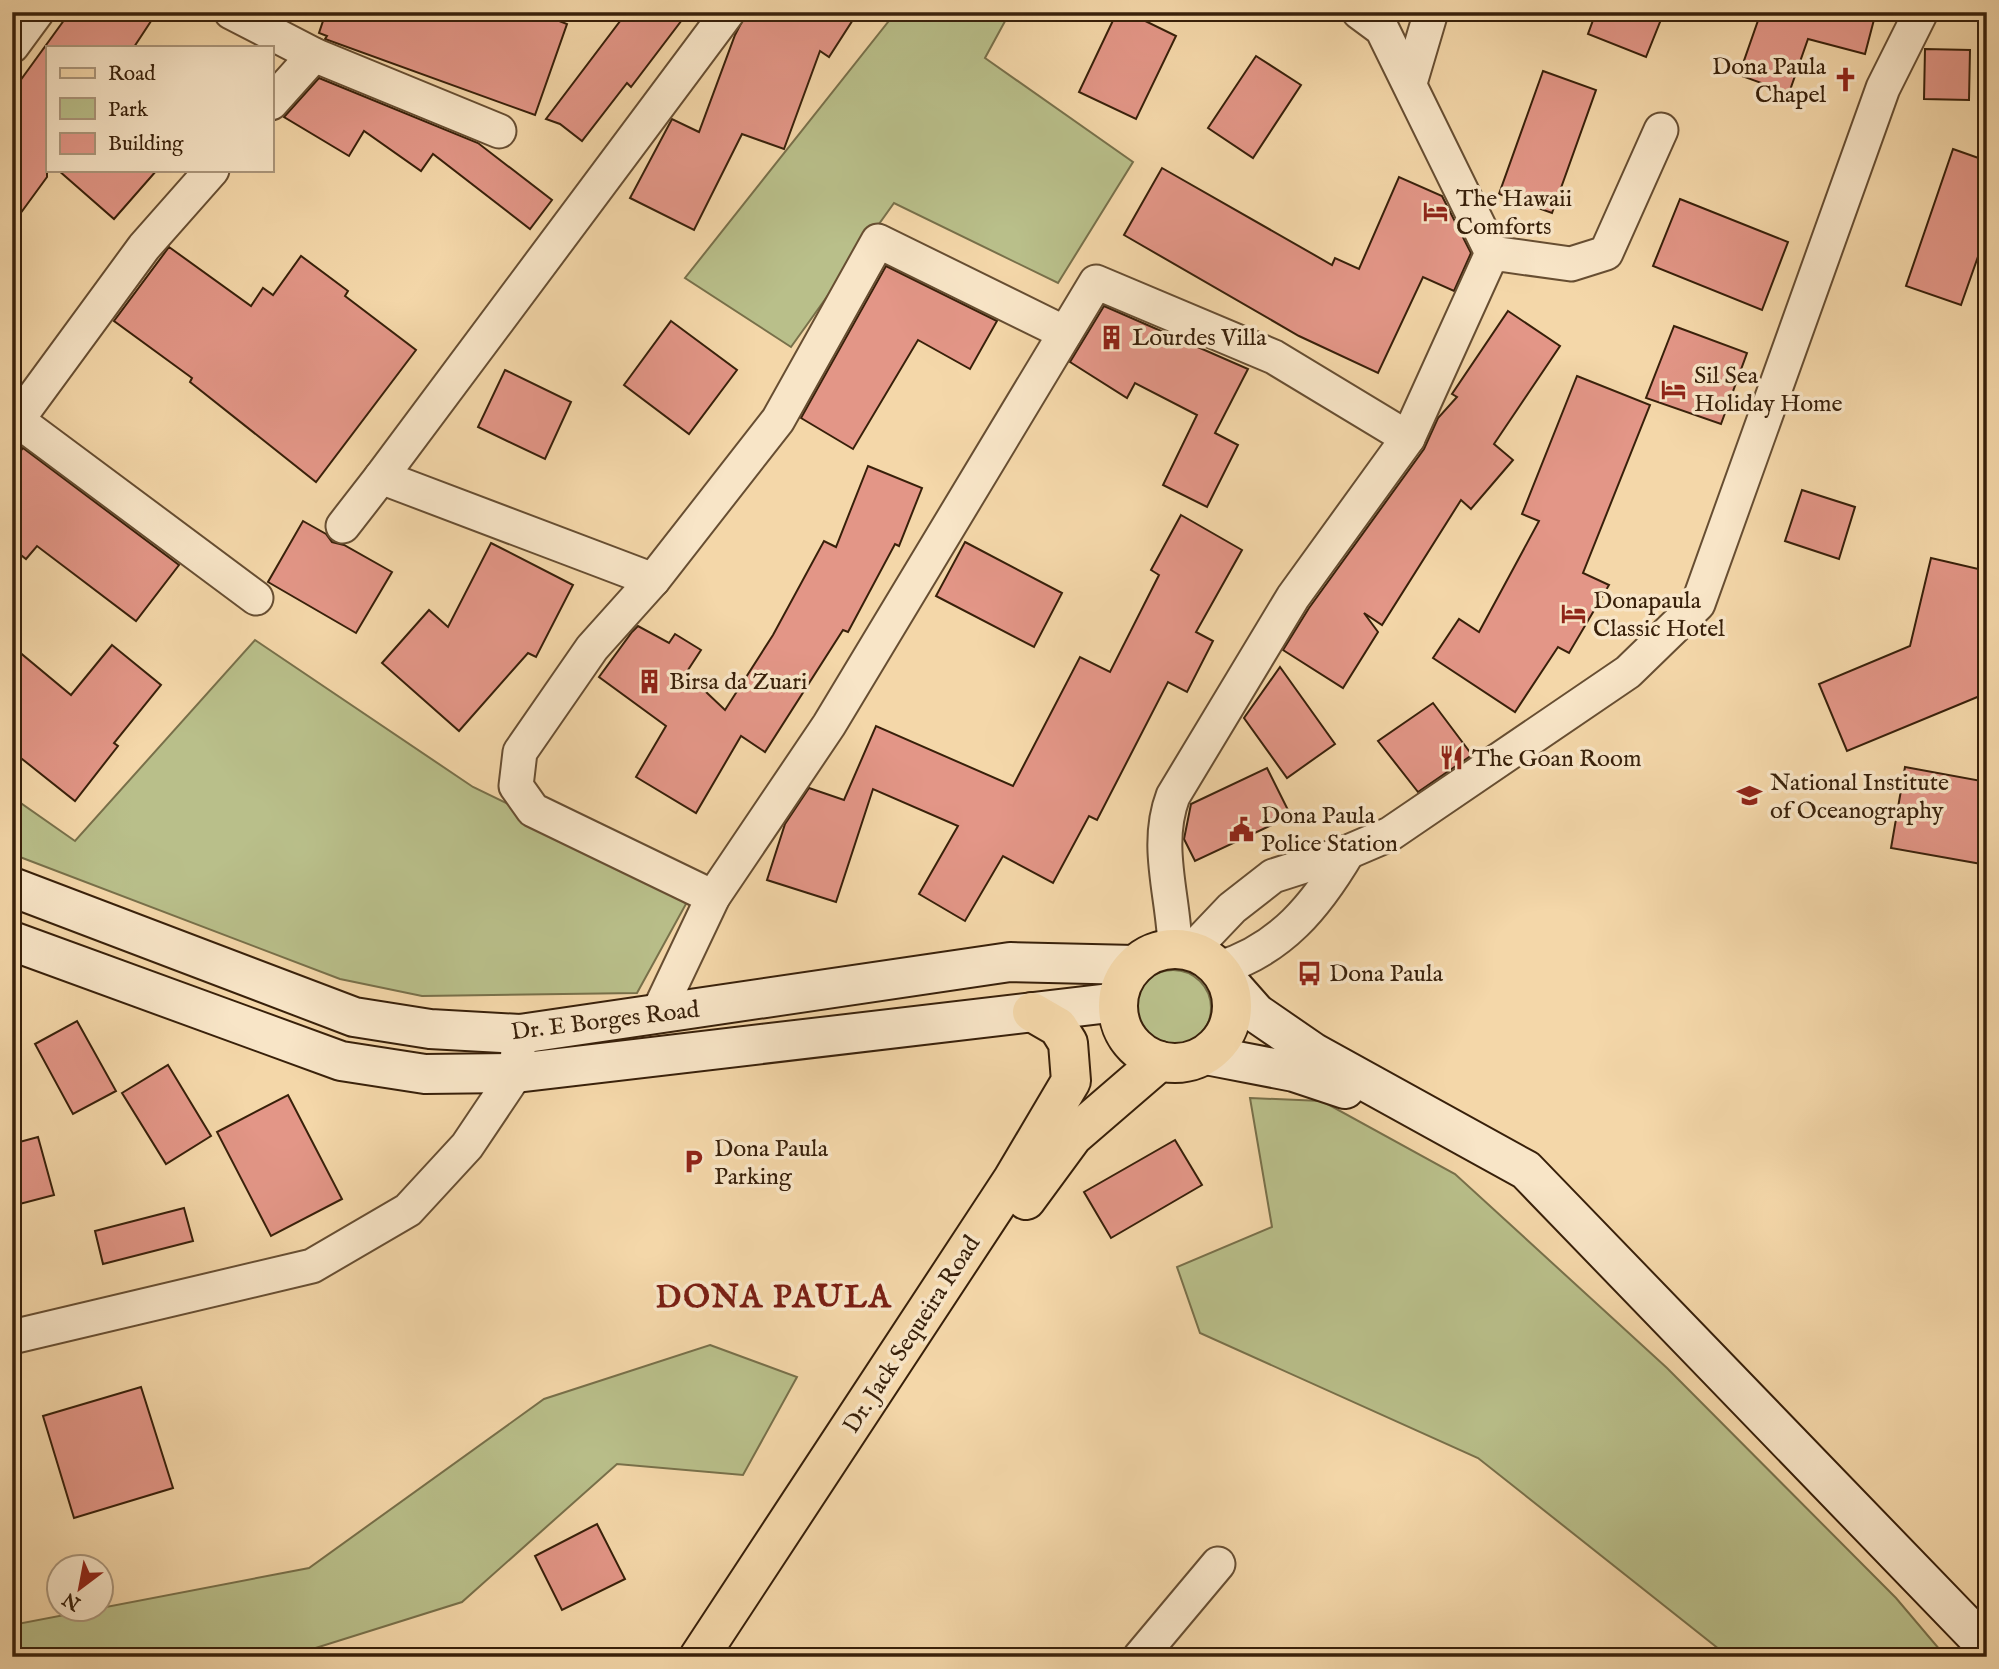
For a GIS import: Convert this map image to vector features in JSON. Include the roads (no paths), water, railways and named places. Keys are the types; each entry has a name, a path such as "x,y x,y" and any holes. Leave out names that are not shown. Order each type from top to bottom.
{"main road":[{"name":"Dr. E Borges Road","path":"12,887 354,1017 430,1029 520,1034 1010,962 1135,965"},
{"name":"Dr. E Borges Road","path":"12,941 341,1061 425,1074 516,1073 1118,1002"},
{"path":"1203,961 1232,995 1231,1020 1219,1043 1206,1055 1192,1061 1160,1061 1133,1045 1119,1018 1118,1002 1121,986 1135,965 1156,951 1203,961 1256,1013 1314,1053 1526,1170 1987,1647"},
{"name":"Dr. Jack Sequeira Road","path":"699,1657 1013,1179 1118,1002"},
{"path":"1032,1012 1058,1027 1068,1043 1071,1081"},
{"path":"1206,1055 1294,1072 1351,1091 1526,1170"},
{"name":"Dr. Jack Sequeira Road","path":"726,1657 1034,1189 1073,1136 1160,1061"}],"street":[{"path":"12,46 37,12"},
{"path":"231,12 314,55 499,131"},
{"path":"343,526 728,12"},
{"path":"1359,12 1382,29 1492,253"},
{"path":"1409,83 1431,12"},
{"path":"1203,961 1232,908 1273,876 1348,852 1390,834 1628,672 1698,604 1884,89 1921,12"},
{"path":"273,101 314,55"},
{"path":"1492,253 1571,264 1606,253 1661,130"},
{"path":"210,172 144,247 15,423 256,598"},
{"path":"713,897 533,810 516,786 520,752 592,648 653,580 778,420 878,241 1065,333"},
{"path":"1203,961 1175,914 1163,841 1165,818 1173,796 1293,597 1408,438 1492,253"},
{"path":"657,1015 713,897 829,724 1096,282 1274,358 1408,438"},
{"path":"381,477 653,580"},
{"path":"1203,961 1247,960 1292,926 1321,897 1348,852"},
{"path":"12,1337 312,1266 408,1210 467,1146 516,1073 520,1034"},
{"path":"1140,1657 1218,1564"}],"place":[{"name":"Dona Paula Chapel","path":"1846,80"},
{"name":"The Hawaii Comforts","path":"1436,212"},
{"name":"Lourdes Villa","path":"1112,337"},
{"name":"Sil Sea Holiday Home","path":"1674,389"},
{"name":"Donapaula Classic Hotel","path":"1573,614"},
{"name":"Birsa da Zuari","path":"649,681"},
{"name":"The Goan Room","path":"1452,758"},
{"name":"National Institute of Oceanography","path":"1750,796"},
{"name":"Dona Paula Police Station","path":"1241,829"},
{"name":"Dona Paula","path":"1309,973"},
{"name":"Dona Paula Parking","path":"694,1162"}],"district":[{"name":"DONA PAULA","path":"774,1296"}]}
